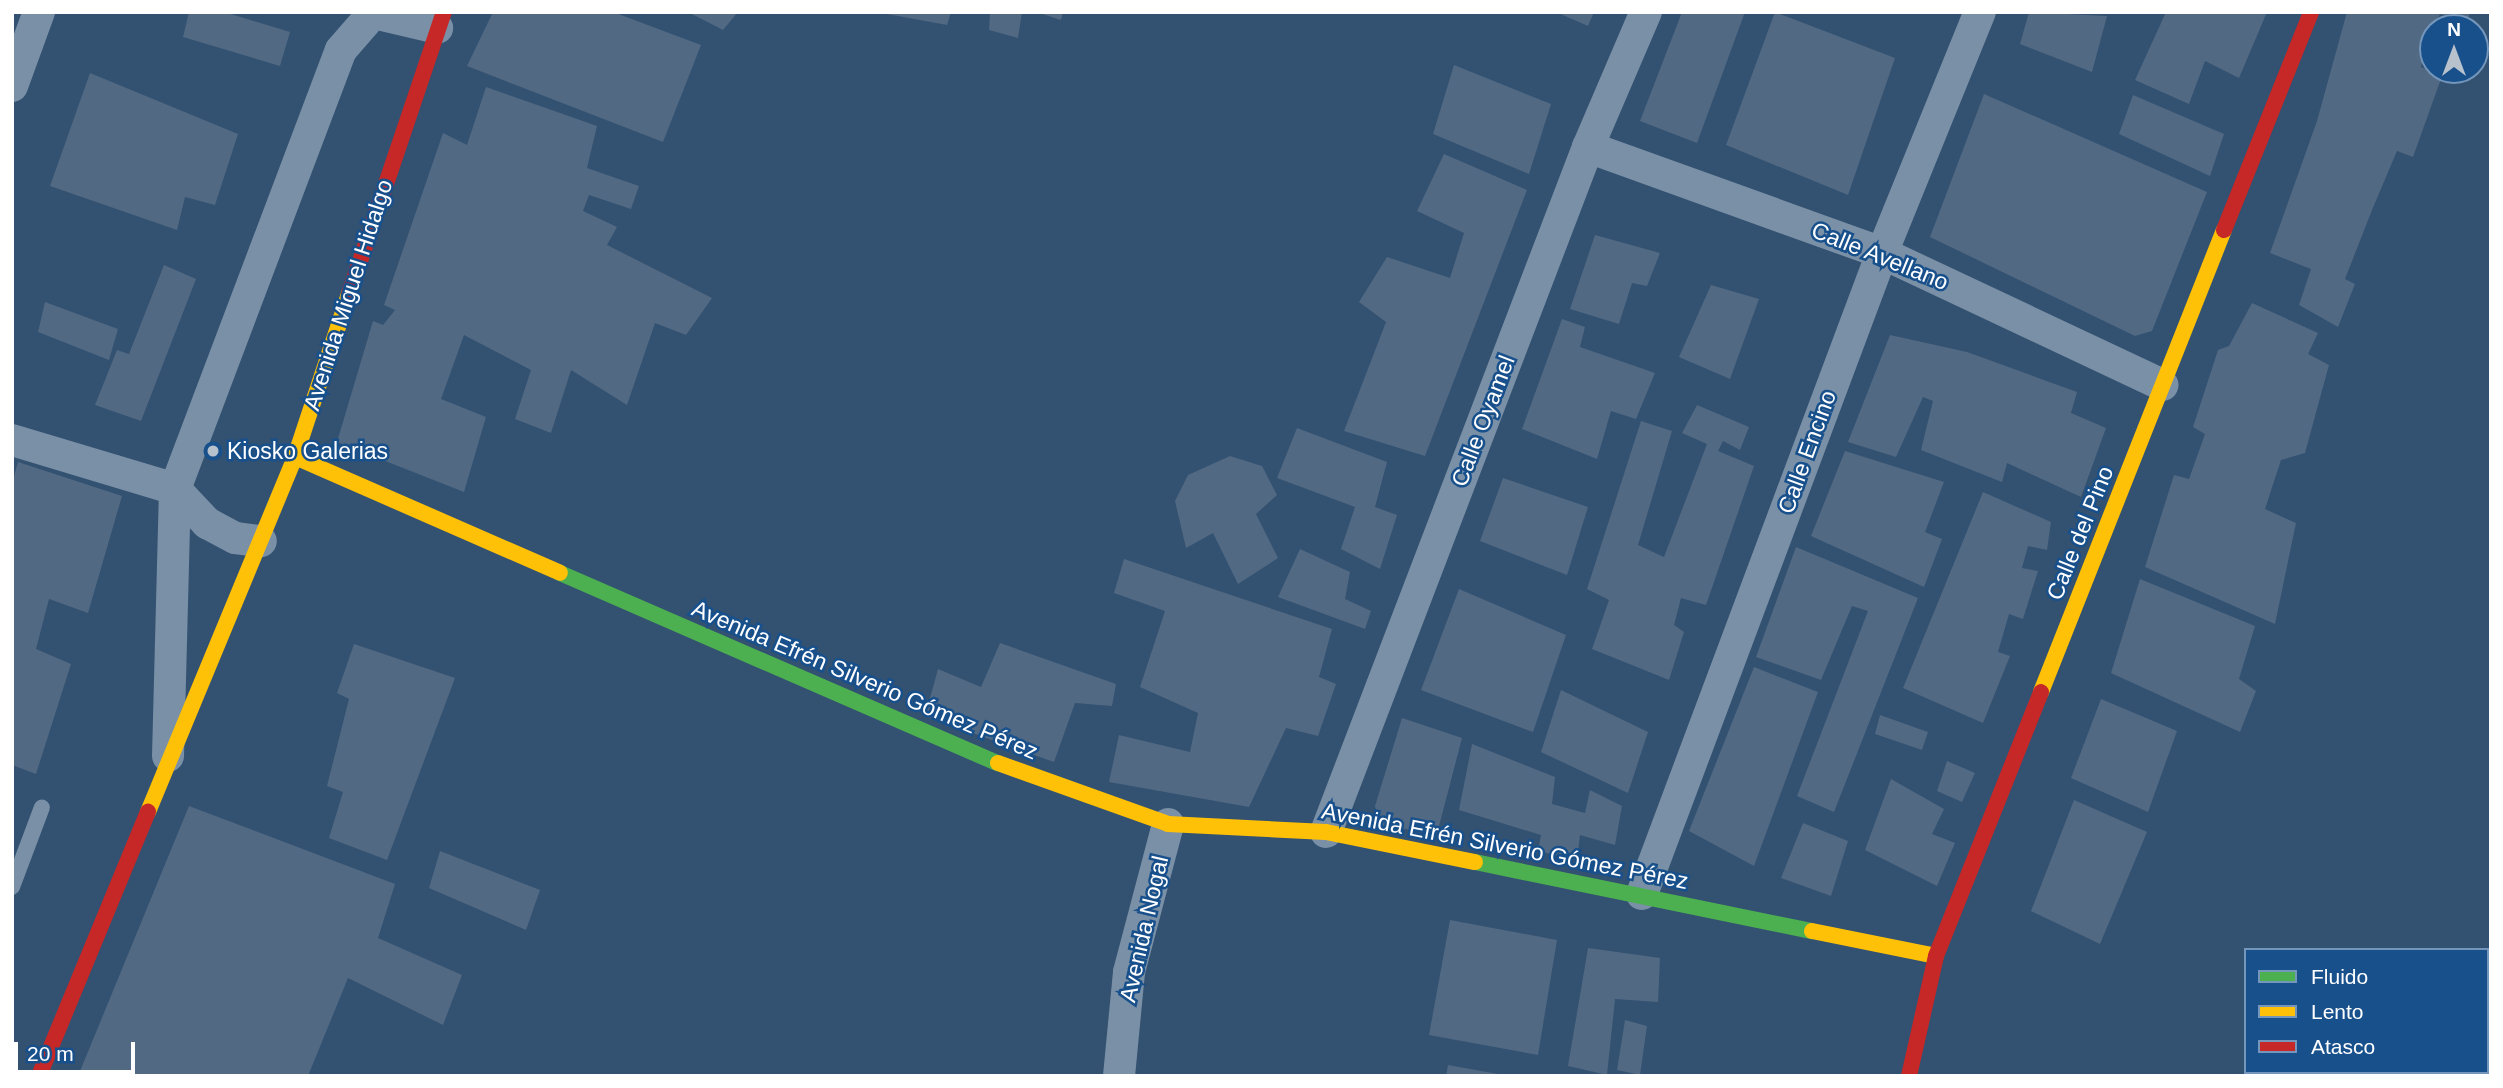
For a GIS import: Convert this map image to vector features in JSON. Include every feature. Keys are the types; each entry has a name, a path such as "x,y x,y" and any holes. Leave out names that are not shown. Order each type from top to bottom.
{"street":[{"path":"12,86 39,12"},
{"name":"Calle Oyamel","path":"1325,832 1588,148 1646,12"},
{"name":"Calle Encino","path":"1642,894 1882,253 1980,12"},
{"name":"Calle del Pino","path":"1909,1076 1936,956 2311,12"},
{"path":"372,13 441,20"},
{"name":"Avenida Miguel Hidalgo","path":"167,771 175,489 341,50 372,13"},
{"name":"Avenida Miguel Hidalgo","path":"39,1076 295,457 441,20"},
{"name":"Calle Avellano","path":"1588,148 1882,253 2163,385"},
{"path":"12,440 175,489 207,523 235,538 261,541"},
{"name":"Avenida Efrén Silverio Gómez Pérez","path":"295,457 960,749 1168,824 1325,832 1642,894 1936,956"},
{"name":"Avenida Nogal","path":"1119,1076 1129,972 1168,824"}],"lane":[{"path":"12,887 42,807"}],"building":[{"path":"189,12 224,12 290,32 280,66 183,37"},
{"path":"493,12 613,12 701,45 663,142 467,66"},
{"path":"688,12 738,12 723,30"},
{"path":"876,12 951,12 947,25"},
{"path":"990,12 1022,12 1018,38 989,30"},
{"path":"1036,12 1063,12 1061,20"},
{"path":"1556,12 1594,12 1588,26"},
{"path":"1682,12 1745,12 1697,143 1640,121"},
{"path":"1775,12 1895,58 1848,195 1726,145"},
{"path":"2029,12 2107,16 2092,72 2020,44"},
{"path":"2166,12 2267,12 2239,78 2205,61 2189,104 2135,80"},
{"path":"2347,12 2470,12 2419,14 2419,84 2439,84 2413,157 2397,151 2372,210 2345,279 2355,284 2338,327 2299,305 2311,269 2270,253 2317,121"},
{"path":"1454,65 1551,104 1529,174 1433,134"},
{"path":"90,73 238,134 215,205 185,197 177,230 50,186"},
{"path":"486,87 597,126 587,168 639,186 631,209 589,195 583,211 617,227 607,245 712,298 686,335 655,323 627,405 571,370 551,433 515,419 531,370 464,335 441,399 486,417 464,492 337,442 373,321 383,325 395,310 384,305 443,133 467,145"},
{"path":"1984,94 2207,192 2152,331 2135,336 1930,237"},
{"path":"2133,95 2224,134 2210,176 2119,134"},
{"path":"1444,154 1527,190 1425,456 1344,431 1386,322 1359,302 1387,257 1450,278 1464,233 1417,211"},
{"path":"1595,235 1660,253 1647,286 1632,283 1619,324 1570,309"},
{"path":"164,265 196,279 141,421 95,405 117,350 129,354"},
{"path":"1711,285 1759,299 1730,379 1679,357"},
{"path":"45,302 118,329 109,360 38,332"},
{"path":"2252,303 2318,333 2308,354 2329,365 2305,453 2281,460 2265,509 2296,523 2275,624 2145,567 2174,475 2189,479 2205,434 2193,427 2218,350 2229,346"},
{"path":"1562,319 1585,327 1580,347 1655,373 1636,419 1611,411 1597,459 1522,429"},
{"path":"1890,335 1967,352 2077,392 2071,413 2106,428 2081,497 2007,463 2002,482 1921,450 1933,401 1923,397 1896,457 1848,442"},
{"path":"1697,405 1749,427 1740,450 1723,441 1718,451 1754,466 1706,605 1681,598 1674,625 1684,632 1669,680 1592,649 1609,600 1587,589 1641,421 1672,431 1638,545 1664,557 1707,444 1682,433"},
{"path":"1297,428 1387,462 1375,507 1397,515 1380,569 1341,549 1355,507 1277,478"},
{"path":"1845,451 1944,482 1925,532 1942,539 1924,587 1811,536"},
{"path":"1230,456 1262,466 1277,495 1256,514 1278,558 1238,584 1213,533 1186,548 1175,501 1188,475"},
{"path":"18,462 122,496 88,613 49,599 36,649 71,664 36,774 12,765 12,483"},
{"path":"1503,478 1588,507 1567,575 1480,541"},
{"path":"1983,492 2051,522 2047,550 2028,546 2022,568 2038,571 2023,619 2009,614 1998,652 2010,656 1983,723 1903,688"},
{"path":"1796,547 1918,598 1834,812 1797,796 1868,611 1852,606 1821,680 1756,657"},
{"path":"1300,549 1350,572 1345,599 1371,611 1365,629 1278,597"},
{"path":"1124,559 1332,629 1319,677 1336,684 1318,736 1286,728 1249,807 1109,782 1119,735 1190,752 1198,713 1140,687 1165,611 1114,593"},
{"path":"2140,579 2255,626 2239,679 2256,691 2240,732 2111,673"},
{"path":"1459,589 1566,635 1533,732 1421,690"},
{"path":"1000,643 1116,684 1112,706 1075,703 1054,762 925,716 938,669 981,687"},
{"path":"354,644 455,678 387,860 329,838 343,792 327,786 349,699 337,693"},
{"path":"1754,667 1818,692 1754,866 1689,831"},
{"path":"1561,690 1648,732 1628,793 1541,752"},
{"path":"2101,699 2177,731 2148,812 2071,778"},
{"path":"1880,715 1928,732 1922,750 1875,734"},
{"path":"1402,718 1462,738 1437,834 1380,825 1375,806"},
{"path":"1472,744 1555,777 1552,804 1585,813 1590,790 1622,806 1615,845 1580,835 1577,860 1538,851 1541,835 1459,810"},
{"path":"1947,761 1975,773 1962,802 1937,791"},
{"path":"1891,779 1944,809 1932,834 1955,843 1937,886 1865,850"},
{"path":"2074,800 2147,832 2100,944 2031,911"},
{"path":"189,806 395,884 378,938 462,975 443,1025 348,978 308,1076 78,1076"},
{"path":"1803,823 1848,841 1831,896 1781,878"},
{"path":"440,851 540,890 526,930 429,888"},
{"path":"1450,920 1557,940 1538,1055 1429,1035"},
{"path":"1588,948 1660,958 1658,1002 1615,999 1607,1075 1568,1066"},
{"path":"1625,1020 1647,1026 1640,1075 1617,1070"},
{"path":"1448,1065 1498,1074 1498,1076 1446,1076"}],"traffic: fast":[{"path":"560,573 998,763"},
{"path":"1475,862 1812,931"}],"traffic: slow":[{"path":"2041,692 2224,230"},
{"path":"148,812 295,457 349,294"},
{"path":"295,457 560,573"},
{"path":"998,763 1168,824 1326,832 1475,862"},
{"path":"1812,931 1936,956"}],"traffic: jam":[{"path":"349,294 444,12"},
{"path":"2224,230 2311,12"},
{"path":"1909,1076 1936,956 2041,692"},
{"path":"39,1076 148,812"}],"place":[{"name":"Kiosko Galerias","path":"213,451"}]}
